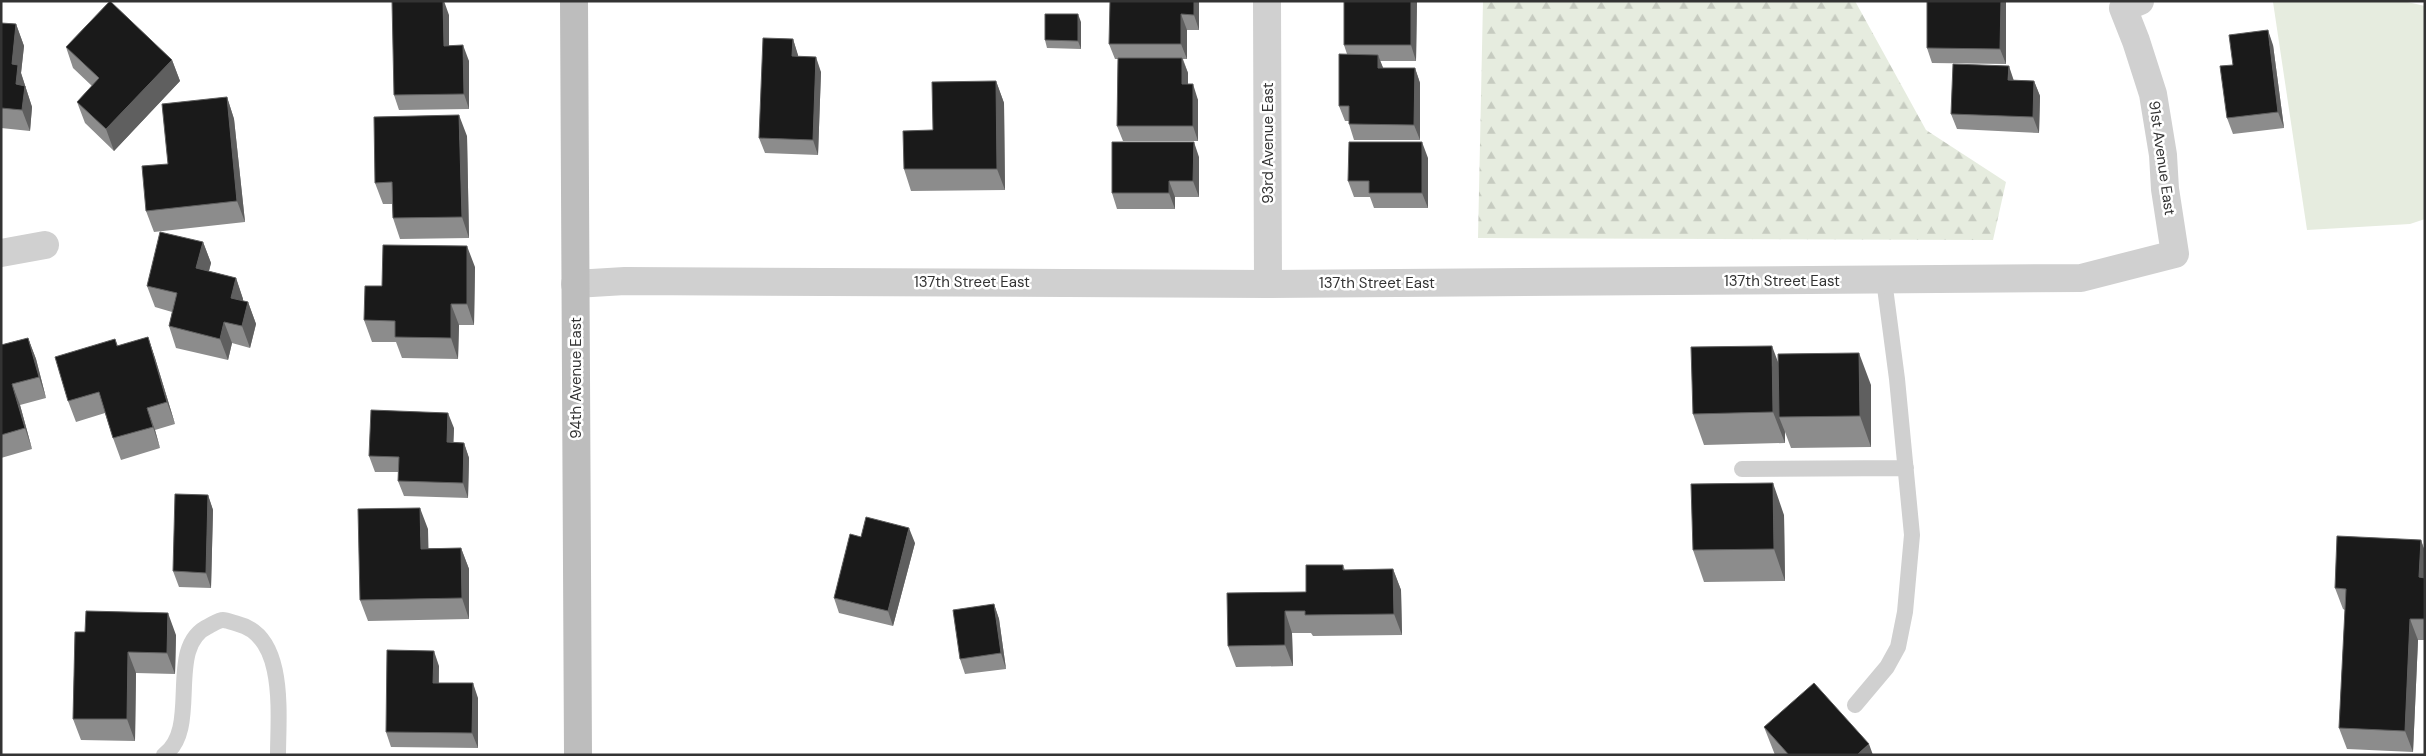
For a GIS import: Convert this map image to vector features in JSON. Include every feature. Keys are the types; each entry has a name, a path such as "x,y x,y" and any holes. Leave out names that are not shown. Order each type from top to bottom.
{"main road":[{"name":"94th Avenue East","path":"574,1 578,755"}],"street":[{"name":"93rd Avenue East","path":"1267,1 1268,284"},
{"name":"91st Avenue East","path":"2131,5 2136,41 2153,94 2164,155 2165,189 2175,254"},
{"path":"1,253 45,245"},
{"name":"137th Street East","path":"575,284 635,280 1268,284 2081,278 2175,254"}],"lane":[{"path":"1855,705 1887,668 1898,647 1905,612 1912,534 1897,379 1884,280"},
{"path":"1742,469 1906,468"},
{"path":"164,755 173,748 182,723 184,671 191,645 201,630 223,620 247,626 261,639 274,659 278,696 278,755"}],"green space":[{"path":"1483,1 1855,1 1926,130 2006,182 1993,240 1478,238"},
{"path":"2403,1 2425,6 2425,219 2410,224 2307,230 2273,2"}],"building":[{"path":"110,1 172,60 106,129 77,102 99,78 66,47"},
{"path":"392,1 443,1 444,46 463,45 464,94 394,95"},
{"path":"1110,1 1194,1 1194,15 1181,14 1181,44 1109,44"},
{"path":"1344,1 1411,1 1411,45 1344,45"},
{"path":"1927,1 2001,1 2000,49 1927,48"},
{"path":"1045,14 1078,14 1078,41 1045,40"},
{"path":"1,23 16,24 12,64 18,65 16,84 25,86 22,110 1,108"},
{"path":"2268,30 2278,112 2227,118 2220,66 2233,65 2229,35"},
{"path":"763,38 793,39 792,56 816,57 813,140 759,138"},
{"path":"1339,54 1378,55 1378,68 1415,68 1414,125 1349,124 1349,106 1339,106"},
{"path":"1118,58 1182,58 1182,84 1193,84 1193,126 1117,126"},
{"path":"1953,64 2009,66 2008,80 2034,81 2033,117 1951,114"},
{"path":"996,81 997,169 904,169 903,131 933,130 932,82"},
{"path":"227,97 237,201 146,211 142,166 168,164 162,104"},
{"path":"459,115 462,217 393,218 392,182 375,183 374,117"},
{"path":"1112,142 1194,142 1193,181 1169,181 1169,193 1112,193"},
{"path":"1349,142 1422,142 1422,193 1369,193 1369,181 1348,181"},
{"path":"160,232 203,242 196,268 236,278 231,298 248,302 242,326 224,322 220,339 169,326 177,293 147,286"},
{"path":"383,245 467,246 467,304 451,304 451,338 395,337 395,321 364,320 365,286 382,286"},
{"path":"148,337 167,402 147,408 153,427 113,438 99,392 68,401 55,357 115,339 117,346"},
{"path":"28,338 39,377 12,384 25,428 1,435 1,345"},
{"path":"1772,346 1773,412 1693,414 1691,347"},
{"path":"1859,353 1860,416 1779,417 1778,354"},
{"path":"371,410 448,413 447,442 464,443 463,483 398,481 399,457 369,456"},
{"path":"1773,483 1774,549 1693,550 1691,484"},
{"path":"175,494 208,495 206,573 173,571"},
{"path":"420,508 421,549 461,548 462,598 360,600 358,509"},
{"path":"866,517 909,528 888,611 834,598 850,534 861,537"},
{"path":"2337,536 2421,540 2419,577 2425,578 2425,619 2410,619 2405,731 2339,728 2346,589 2335,588"},
{"path":"1306,565 1343,565 1343,570 1393,569 1394,614 1305,615 1305,611 1285,611 1285,645 1228,646 1227,593 1306,592"},
{"path":"994,604 1001,653 960,659 953,610"},
{"path":"86,611 168,613 167,653 128,652 127,719 73,719 75,632 85,632"},
{"path":"387,650 434,651 433,683 473,683 472,733 386,732"},
{"path":"1814,683 1869,744 1857,755 1789,755 1764,727"}]}
